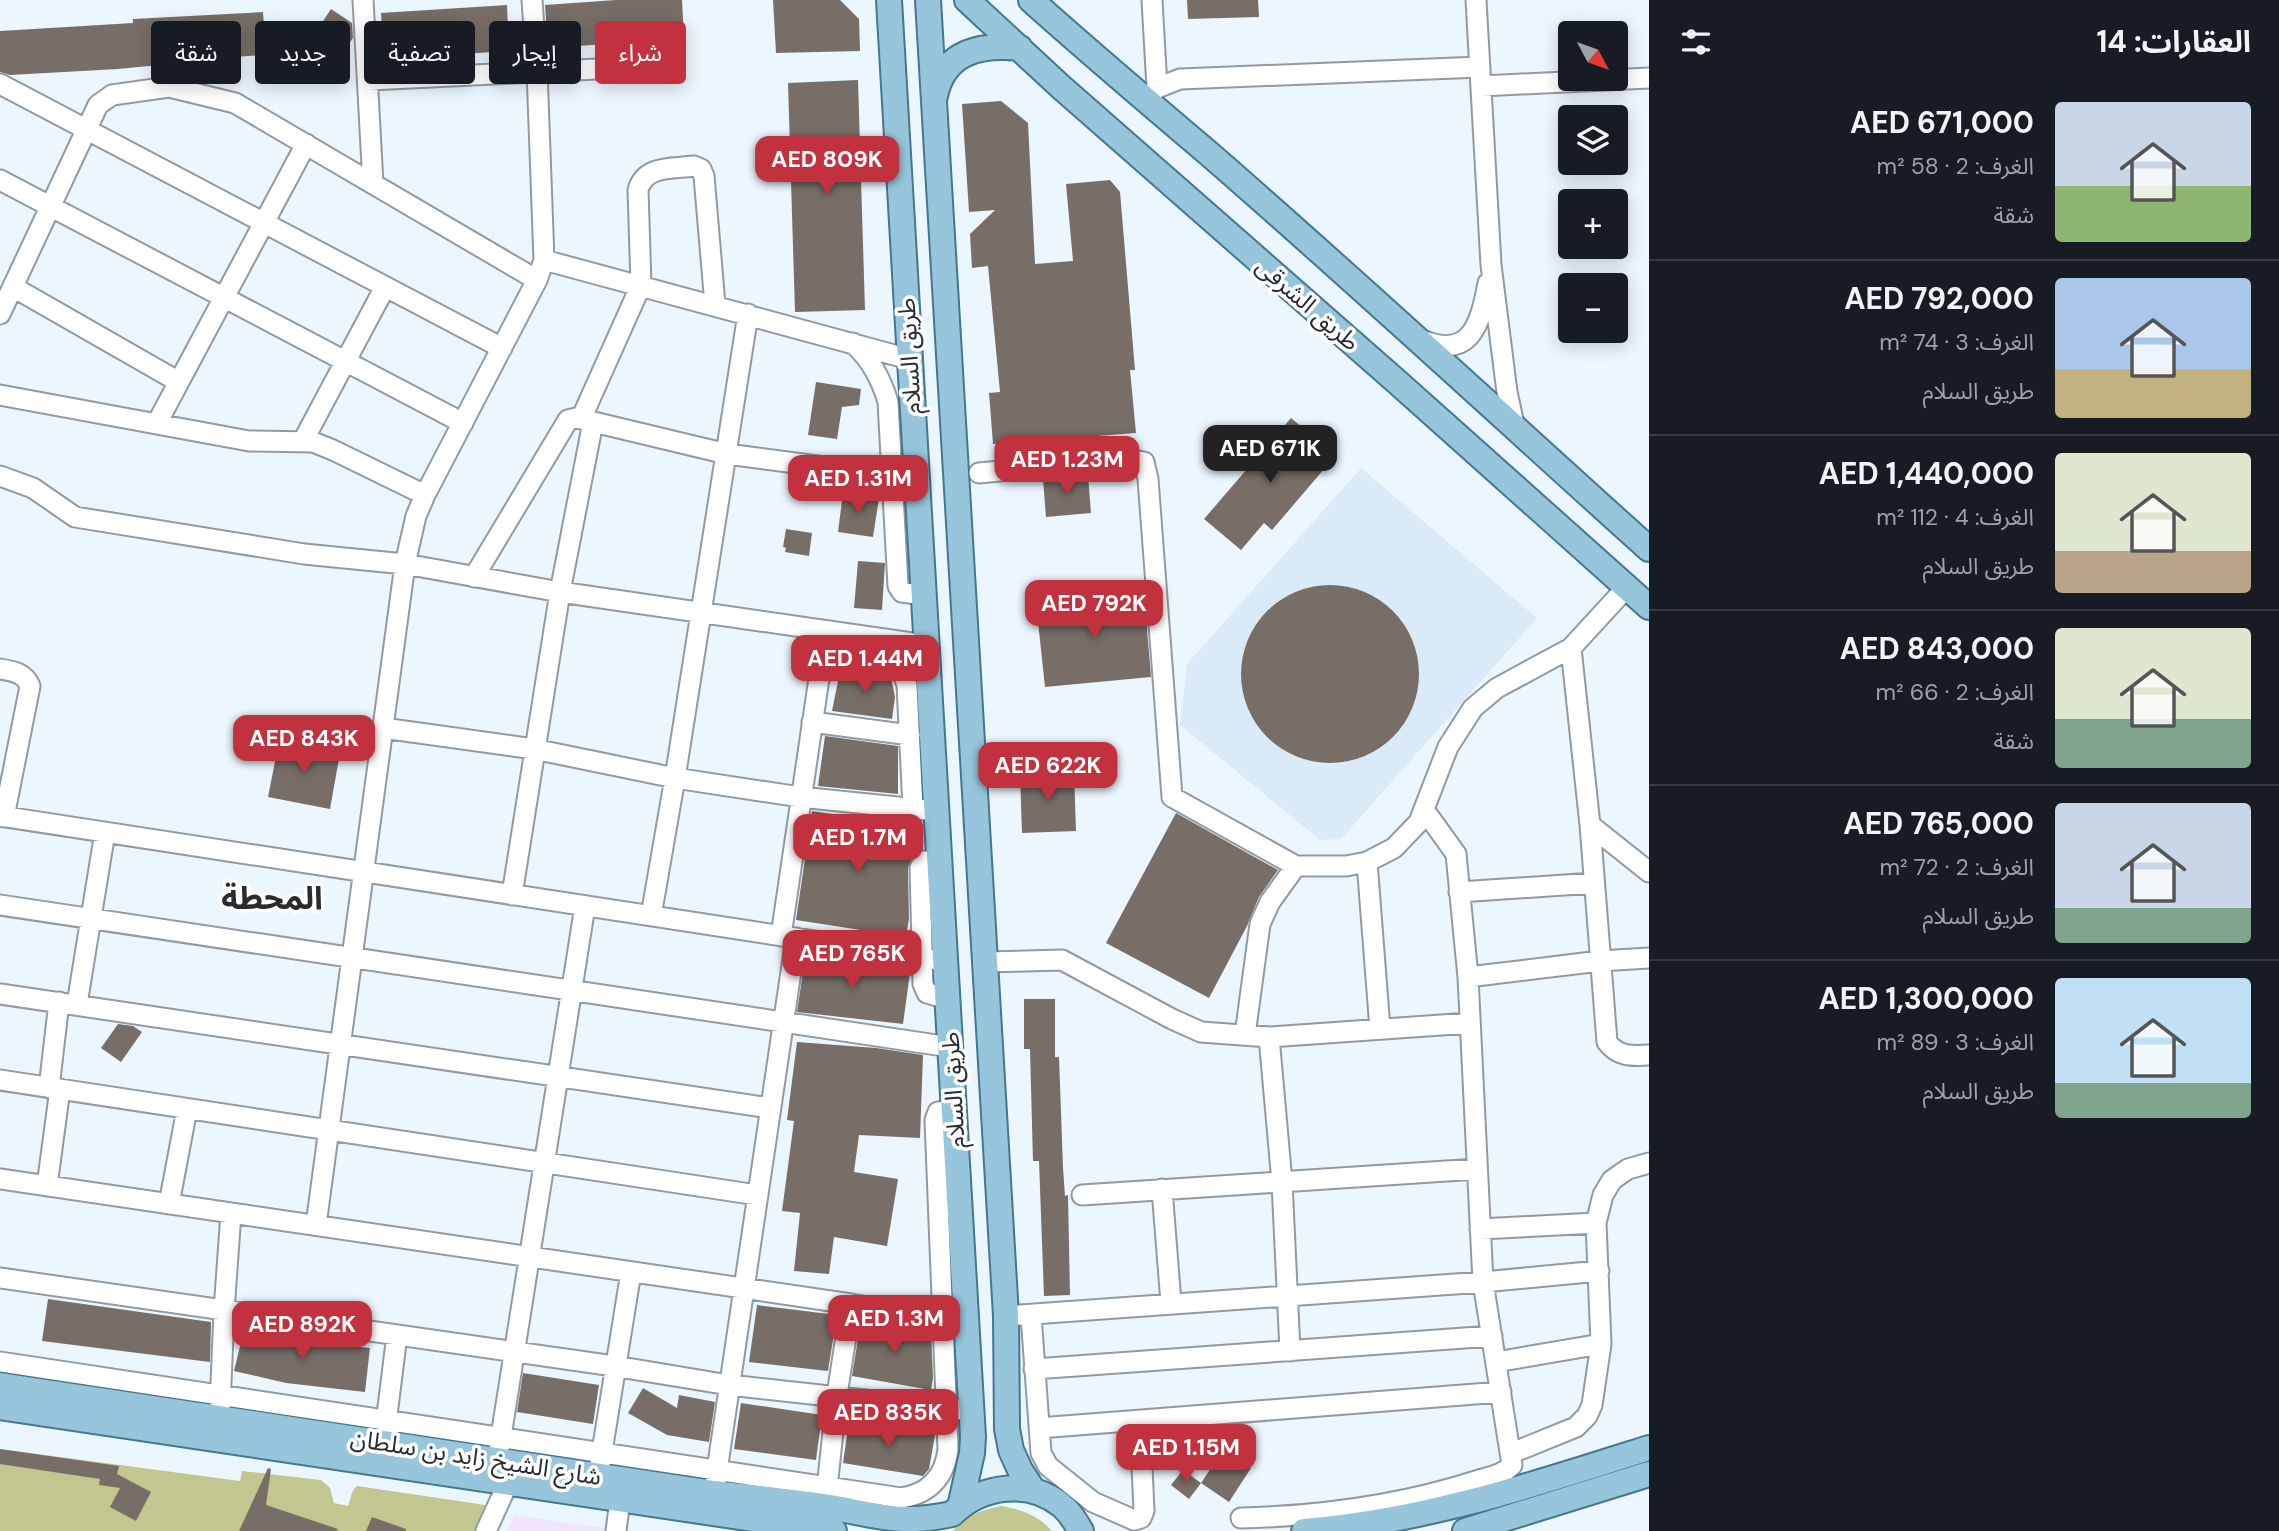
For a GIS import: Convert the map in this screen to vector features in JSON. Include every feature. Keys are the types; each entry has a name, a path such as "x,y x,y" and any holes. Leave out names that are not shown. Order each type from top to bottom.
{"main road":[{"name":"طريق السلام","path":"928,0 1006,1316 1007,1429 1011,1450 1034,1490"},
{"name":"طريق الشرقى","path":"967,0 1061,87 1584,549 1638,586 1649,607"},
{"name":"طريق الشرقى","path":"1031,0 1151,94 1206,152 1649,549"},
{"name":"طريق السلام","path":"887,7 926,645 918,686 925,809 939,861 934,959 947,999 972,1412 972,1453 951,1517"},
{"path":"934,100 938,82 960,56 981,48 1020,48"},
{"name":"شارع الشيخ زايد بن سلطان","path":"0,1385 220,1407 715,1482 826,1496 895,1520 951,1517 982,1493 1007,1487 1034,1490"},
{"name":"شارع الشيخ زايد بن سلطان","path":"0,1407 834,1531"},
{"path":"1304,1531 1339,1530 1470,1493 1649,1448"},
{"path":"1465,1531 1649,1474"},
{"path":"1034,1490 1060,1504 1076,1523 1101,1531"}],"street":[{"path":"363,0 365,21"},
{"path":"532,0 534,21"},
{"path":"1152,0 1151,94 1180,79 1481,76 1649,78"},
{"path":"1476,0 1491,265 1507,393 1516,429"},
{"path":"0,84 502,348"},
{"path":"369,84 373,184"},
{"path":"316,1225 405,564 416,516 537,281 544,260 538,84"},
{"path":"0,314 98,105 113,94 169,87 235,103 537,281"},
{"path":"157,423 306,144"},
{"path":"512,895 587,421 641,285 638,190 640,183 650,172 694,166 701,169 704,176 715,305"},
{"path":"0,180 463,423"},
{"path":"544,260 909,359"},
{"path":"1416,338 1432,345 1461,343 1476,330 1482,315 1491,265"},
{"path":"13,287 179,382"},
{"path":"303,441 385,287"},
{"path":"650,916 675,778 748,314"},
{"path":"852,342 871,363 888,402 898,586 902,593 923,595"},
{"path":"0,395 249,441 303,441 323,445 425,495"},
{"path":"474,577 568,421 576,418 727,454 917,479"},
{"path":"978,473 1127,458 1144,462 1148,479 1172,797 1296,866 1346,866 1367,862 1394,848 1411,832 1425,811 1448,747 1473,708 1497,688 1571,648 1638,586"},
{"path":"0,475 33,488 75,517 304,554 405,564 560,592 926,645"},
{"path":"715,1482 783,1021 800,797 826,631"},
{"path":"383,728 534,750 675,778 800,797 925,809 910,735 918,686 895,660 869,637"},
{"path":"1571,648 1590,825 1607,1042 1613,1050 1622,1055 1649,1055"},
{"path":"0,669 20,674 30,686 2,817 934,959"},
{"path":"812,722 910,735"},
{"path":"1425,811 1456,854 1468,977 1483,1282 1513,1465 1470,1493"},
{"path":"1590,825 1649,872"},
{"path":"47,1186 54,1088 68,1003 91,919 105,832"},
{"path":"1367,862 1380,1029"},
{"path":"1245,1035 1260,924 1270,902 1296,866"},
{"path":"1460,892 1594,883"},
{"path":"0,905 950,1047"},
{"path":"499,1449 585,906"},
{"path":"1468,977 1600,961 1649,958"},
{"path":"985,962 1062,960 1201,1032 1269,1037 1470,1023"},
{"path":"0,994 770,1108"},
{"path":"1269,1037 1282,1182 1290,1351"},
{"path":"0,1080 757,1195"},
{"path":"169,1204 187,1109"},
{"path":"851,1304 837,1395 826,1496 913,1496 925,1491 942,1473 946,1462 935,1120 938,1112 954,1109"},
{"path":"1512,1453 1576,1427 1587,1416 1592,1405 1601,1344 1596,1223 1603,1195 1612,1180 1628,1169 1649,1163"},
{"path":"1082,1195 1477,1169"},
{"path":"0,1179 851,1304 967,1325"},
{"path":"1162,1189 1171,1303"},
{"path":"0,1362 220,1407 231,1213"},
{"path":"1480,1229 1596,1223"},
{"path":"1006,1316 1289,1297 1599,1271"},
{"path":"599,1464 631,1272"},
{"path":"1,1284 397,1335 729,1385 972,1412"},
{"path":"1031,1315 1041,1453 1048,1466 1093,1502 1134,1520 1141,1518 1144,1511 1140,1422"},
{"path":"385,1432 397,1335"},
{"path":"1034,1369 1492,1336"},
{"path":"1496,1362 1601,1344"},
{"path":"1039,1428 1501,1392"},
{"path":"486,1531 508,1483"},
{"path":"615,1531 620,1500"},
{"path":"1241,1518 1273,1524 1327,1513 1379,1520"}],"shaded area":[{"path":"1361,468 1537,618 1341,839 1320,840 1180,725 1187,664"},
{"path":"514,1515 626,1531 507,1531"}],"green space":[{"path":"0,1449 240,1481 242,1471 321,1480 330,1488 334,1503 348,1506 357,1486 492,1506 481,1531 0,1531"},
{"path":"1001,1506 1029,1514 1052,1531 953,1531 974,1514"}],"building":[{"path":"616,0 682,0 683,21 595,21 595,45 581,46 581,21 546,21 545,5"},
{"path":"773,0 840,0 859,19 860,51 776,53"},
{"path":"1187,0 1258,0 1259,17 1188,19"},
{"path":"507,5 508,21 489,21 489,52 475,53 475,21 382,21 381,13"},
{"path":"331,9 349,21 323,21"},
{"path":"263,12 264,21 255,21 255,56 241,57 241,21 151,21 151,66 10,75 0,72 0,31 133,23 133,19"},
{"path":"350,22 352,23 353,38 350,42"},
{"path":"858,80 865,310 795,312 788,83"},
{"path":"1001,101 1028,123 1035,264 1073,261 1066,184 1110,180 1120,192 1135,370 1130,370 1136,433 993,444 989,393 1000,392 988,266 972,268 970,234 995,210 969,212 962,104"},
{"path":"816,382 861,389 859,405 842,407 837,439 808,435"},
{"path":"1291,418 1328,449 1322,456 1330,462 1272,530 1264,523 1241,550 1204,519"},
{"path":"1088,475 1091,513 1046,517 1043,479"},
{"path":"843,493 879,498 873,537 838,532"},
{"path":"786,529 812,533 809,556 785,552 786,548 783,547"},
{"path":"858,561 885,563 882,610 854,608"},
{"path":"1330,585 1364,592 1393,611 1412,640 1419,674 1412,708 1393,737 1364,756 1330,763 1296,756 1267,737 1248,708 1241,674 1248,640 1267,611 1296,592"},
{"path":"1144,593 1151,677 1045,687 1036,603"},
{"path":"840,671 891,678 895,697 892,719 832,711"},
{"path":"825,736 898,746 898,794 818,786"},
{"path":"279,741 340,753 330,809 268,797"},
{"path":"1074,772 1076,831 1022,833 1020,774"},
{"path":"812,811 922,827 920,850 913,855 908,868 909,919 906,937 796,920"},
{"path":"1176,813 1278,870 1259,897 1247,926 1209,998 1106,943"},
{"path":"806,952 849,959 848,965 910,973 903,1024 797,1012"},
{"path":"1024,999 1055,999 1055,1057 1059,1057 1063,1168 1065,1196 1068,1195 1070,1295 1044,1296 1039,1161 1033,1161 1030,1049 1024,1049"},
{"path":"118,1024 133,1026 142,1032 121,1062 101,1048"},
{"path":"797,1042 876,1048 923,1055 920,1138 859,1135 854,1172 898,1179 887,1246 834,1237 829,1274 794,1271 800,1213 782,1211 794,1121 787,1120"},
{"path":"48,1299 211,1322 210,1362 42,1341"},
{"path":"757,1305 837,1315 828,1371 749,1362"},
{"path":"861,1320 931,1333 931,1390 852,1376"},
{"path":"245,1326 289,1336 288,1339 370,1348 365,1392 286,1383 234,1371"},
{"path":"523,1373 599,1385 593,1424 517,1412"},
{"path":"643,1388 677,1408 679,1395 715,1402 709,1442 667,1435 628,1413"},
{"path":"741,1403 822,1415 816,1460 734,1449"},
{"path":"849,1421 935,1435 929,1469 923,1476 843,1463"},
{"path":"0,1449 119,1466 117,1474 151,1492 136,1521 110,1507 120,1488 99,1485 100,1479 0,1464"},
{"path":"1223,1450 1251,1468 1229,1502 1201,1483"},
{"path":"268,1468 271,1469 266,1505 338,1529 337,1531 239,1531"},
{"path":"1183,1470 1201,1483 1189,1499 1171,1485"},
{"path":"372,1517 406,1529 406,1531 366,1531"}],"district":[{"name":"المحطة","path":"272,898"}]}
